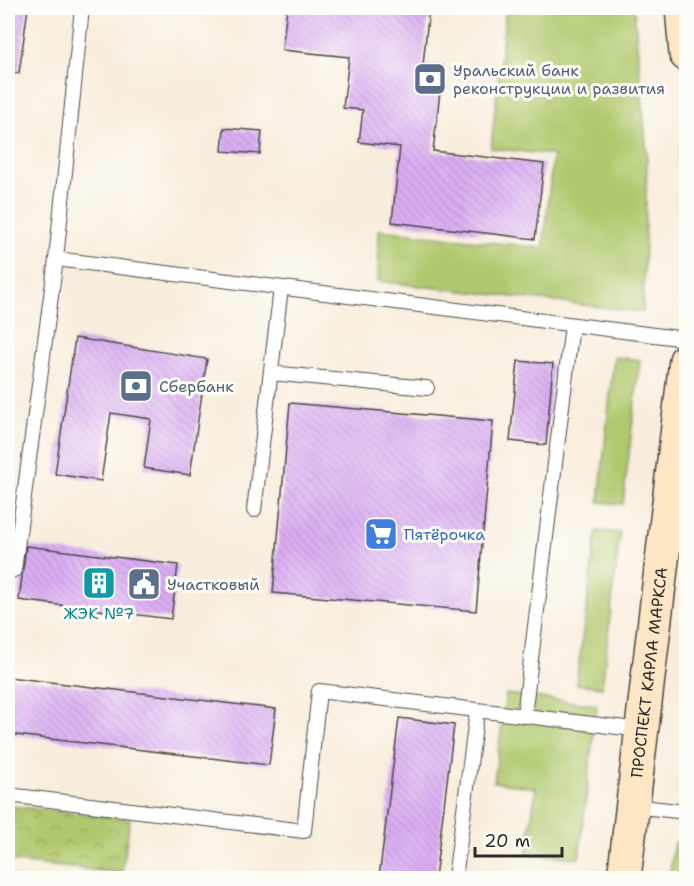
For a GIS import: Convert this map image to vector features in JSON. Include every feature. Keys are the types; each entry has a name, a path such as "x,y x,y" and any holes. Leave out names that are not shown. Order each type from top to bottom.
{"street":[{"path":"682,8 687,54"},
{"name":"ПРОСПЕКТ КАРЛА МАРКСА","path":"624,879 687,360"}],"lane":[{"path":"14,570 56,259 82,8"},
{"path":"56,259 687,339"},
{"path":"254,510 281,288"},
{"path":"524,716 572,325"},
{"path":"271,373 427,388"},
{"path":"8,795 304,831 319,691 642,730"},
{"path":"455,879 477,711"},
{"path":"633,806 687,812"}],"green space":[{"path":"506,8 634,8 647,156 643,312 378,281 379,230 543,248 553,155 491,148"},
{"path":"614,357 640,360 623,504 599,502"},
{"path":"597,531 620,533 602,687 576,684"},
{"path":"506,694 597,705 579,858 526,854 536,788 494,782"},
{"path":"8,806 130,819 122,873 8,861"},
{"path":"674,842 686,843 686,878 669,878"}],"building":[{"path":"8,8 28,8 19,73 8,72"},
{"path":"287,8 429,8 423,65 443,66 433,151 544,164 535,239 392,222 400,147 359,142 363,110 343,108 349,57 282,50"},
{"path":"224,128 262,131 260,154 222,151"},
{"path":"8,227 14,228 10,264 8,264"},
{"name":"Сбербанк","path":"75,338 207,359 190,475 144,468 151,419 111,413 101,481 55,474"},
{"path":"518,361 553,364 546,445 510,441"},
{"name":"Пятёрочка","path":"290,403 493,421 476,611 273,593"},
{"name":"ЖЭК №7","path":"26,546 178,565 171,619 19,600"},
{"path":"8,677 276,709 269,765 8,734"},
{"path":"399,718 454,725 435,878 379,878"}],"place":[{"name":"Уральский банк реконструкции и развития","path":"430,79"},
{"name":"Сбербанк","path":"136,386"},
{"name":"Пятёрочка","path":"381,534"},
{"name":"ЖЭК №7","path":"99,583"},
{"name":"Участковый","path":"144,584"}]}
